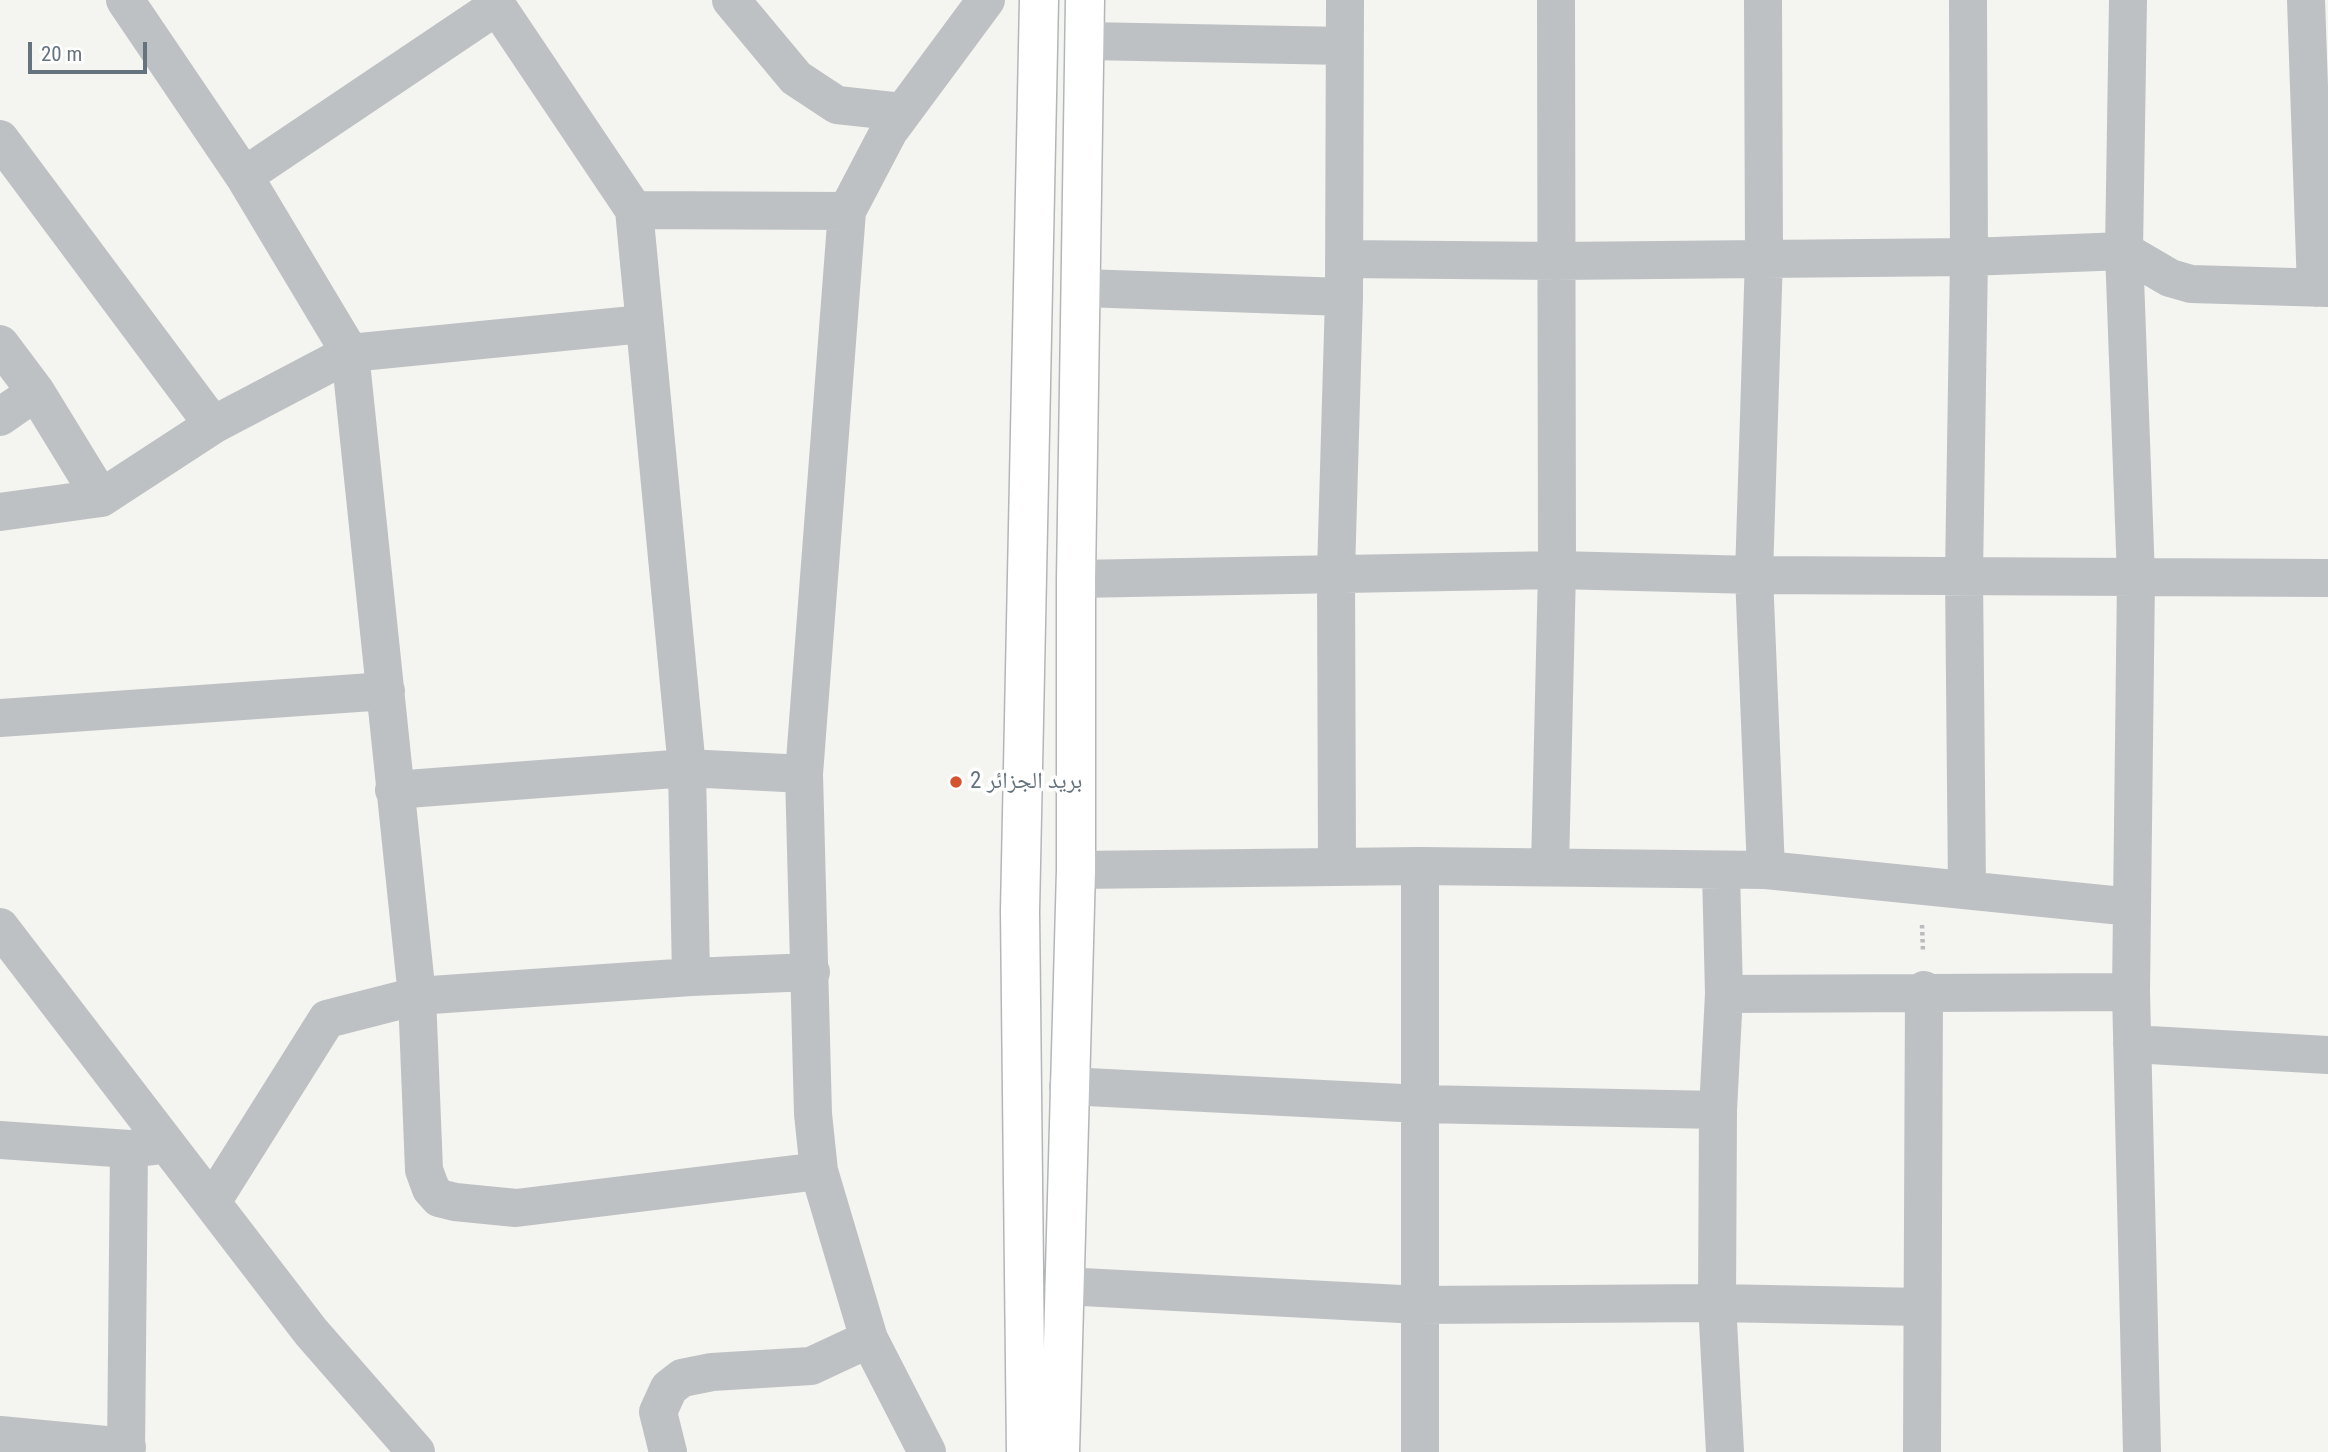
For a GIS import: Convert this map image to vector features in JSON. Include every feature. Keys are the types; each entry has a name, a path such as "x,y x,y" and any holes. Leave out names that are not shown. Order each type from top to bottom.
{"main road":[{"path":"1026,1452 1020,911 1039,0"},
{"path":"1060,1452 1076,870 1076,579 1083,288 1085,0"}],"street":[{"path":"125,0 244,176 350,353 417,996 425,1170 431,1189 439,1198 455,1202 516,1208 819,1171"},
{"path":"731,0 796,78 806,85 837,105 902,112"},
{"path":"927,1452 869,1339 819,1171 813,1114 804,774 847,211 902,112 986,0"},
{"path":"1337,867 1336,572 1344,297 1345,0"},
{"path":"1550,867 1557,570 1556,0"},
{"path":"1763,0 1764,257 1754,575 1766,870"},
{"path":"1967,889 1965,575 1969,257 1968,0"},
{"path":"2128,0 2124,251 2136,577 2131,992 2142,1452"},
{"path":"1344,258 1556,261 1969,257 2124,251 2170,278 2191,284 2322,288 2306,0"},
{"path":"244,176 495,3 634,210 687,768 691,976"},
{"path":"1086,41 1345,46"},
{"path":"0,139 213,425"},
{"path":"634,210 847,211"},
{"path":"1083,288 1344,297"},
{"path":"0,512 102,498 213,425 350,353 643,324"},
{"path":"0,344 36,392 102,498"},
{"path":"0,417 36,392"},
{"path":"1076,579 1336,572 1557,570 1754,575 2328,578"},
{"path":"0,718 386,691"},
{"path":"394,790 687,768 804,774"},
{"path":"1076,870 1420,866 1721,872 1766,870 2132,907"},
{"path":"1420,866 1420,1452"},
{"path":"1721,872 1724,994 1718,1110 1717,1303 1725,1452"},
{"path":"0,927 311,1332 403,1444"},
{"path":"212,1202 327,1019 417,996 691,976 811,972"},
{"path":"1724,994 1924,990 2131,992"},
{"path":"1922,1452 1924,990"},
{"path":"2132,1044 2328,1055"},
{"path":"1068,1086 1421,1104 1718,1110"},
{"path":"0,1140 129,1149 167,1145"},
{"path":"0,1434 127,1450 129,1149"},
{"path":"1064,1286 1419,1305 1717,1303 1922,1307"},
{"path":"668,1452 658,1412 669,1388 682,1378 712,1372 811,1366 869,1339"}],"path":[{"path":"1924,990 1922,911 1967,889"}],"place":[{"name":"بريد الجزائر 2","path":"956,782"}]}
